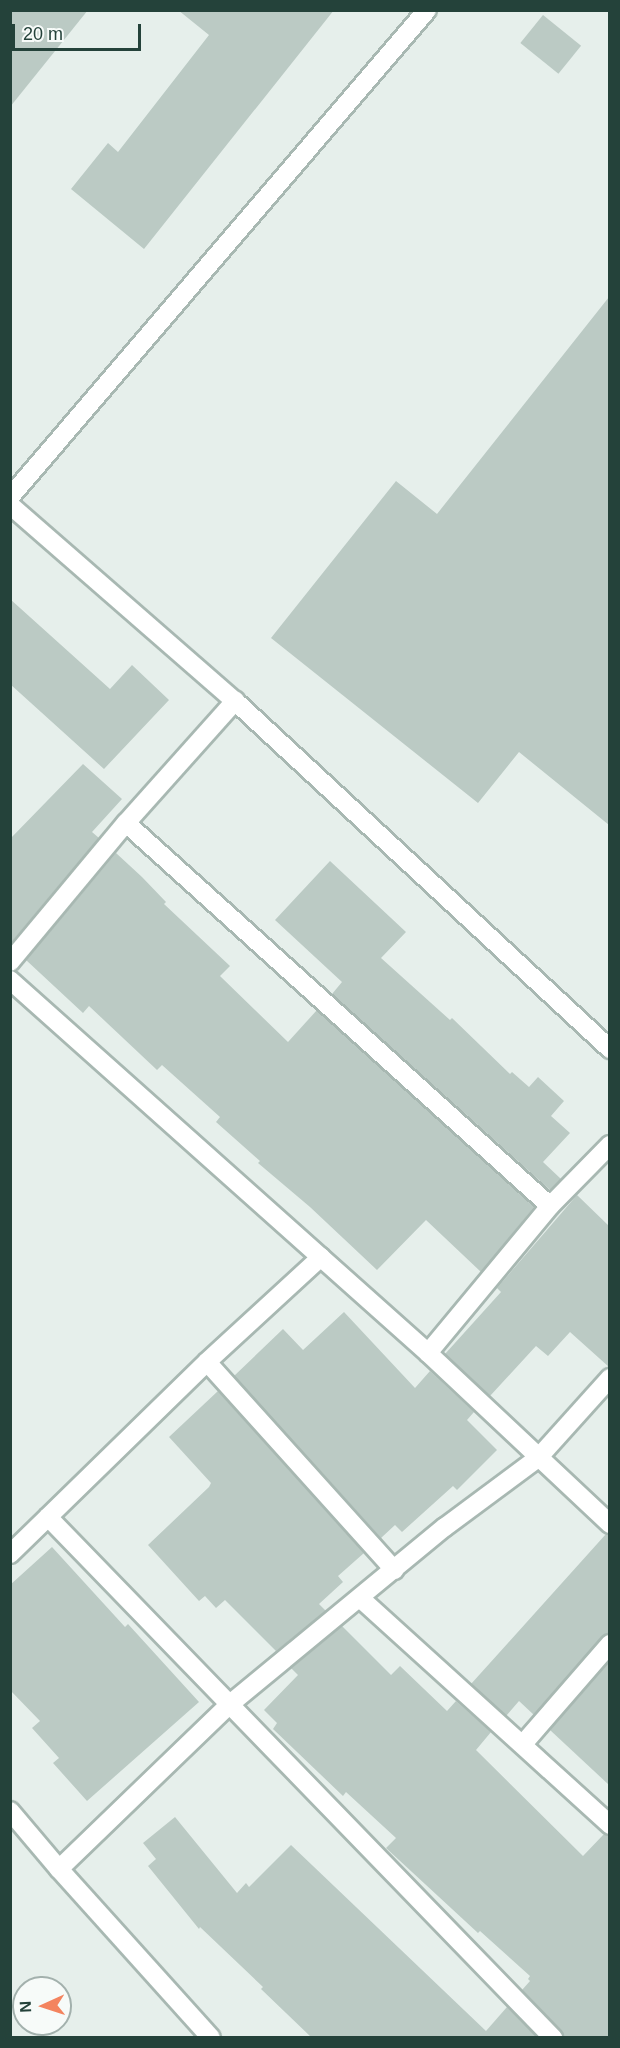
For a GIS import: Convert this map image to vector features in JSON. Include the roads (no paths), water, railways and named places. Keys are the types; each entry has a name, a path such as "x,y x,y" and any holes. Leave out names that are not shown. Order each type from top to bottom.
{"street":[{"path":"10,497 427,10"},
{"path":"10,505 235,701 609,1049"},
{"path":"10,962 126,824 235,701"},
{"path":"126,824 550,1206"},
{"path":"10,980 428,1353 609,1524"},
{"path":"428,1353 550,1206 609,1145"},
{"path":"10,1554 207,1362 321,1257"},
{"path":"207,1362 394,1570"},
{"path":"59,1869 230,1704 445,1527 538,1458 609,1378"},
{"path":"48,1517 554,2037"},
{"path":"360,1598 524,1744 609,1825"},
{"path":"524,1744 609,1644"},
{"path":"10,1811 59,1869 211,2037"}]}
